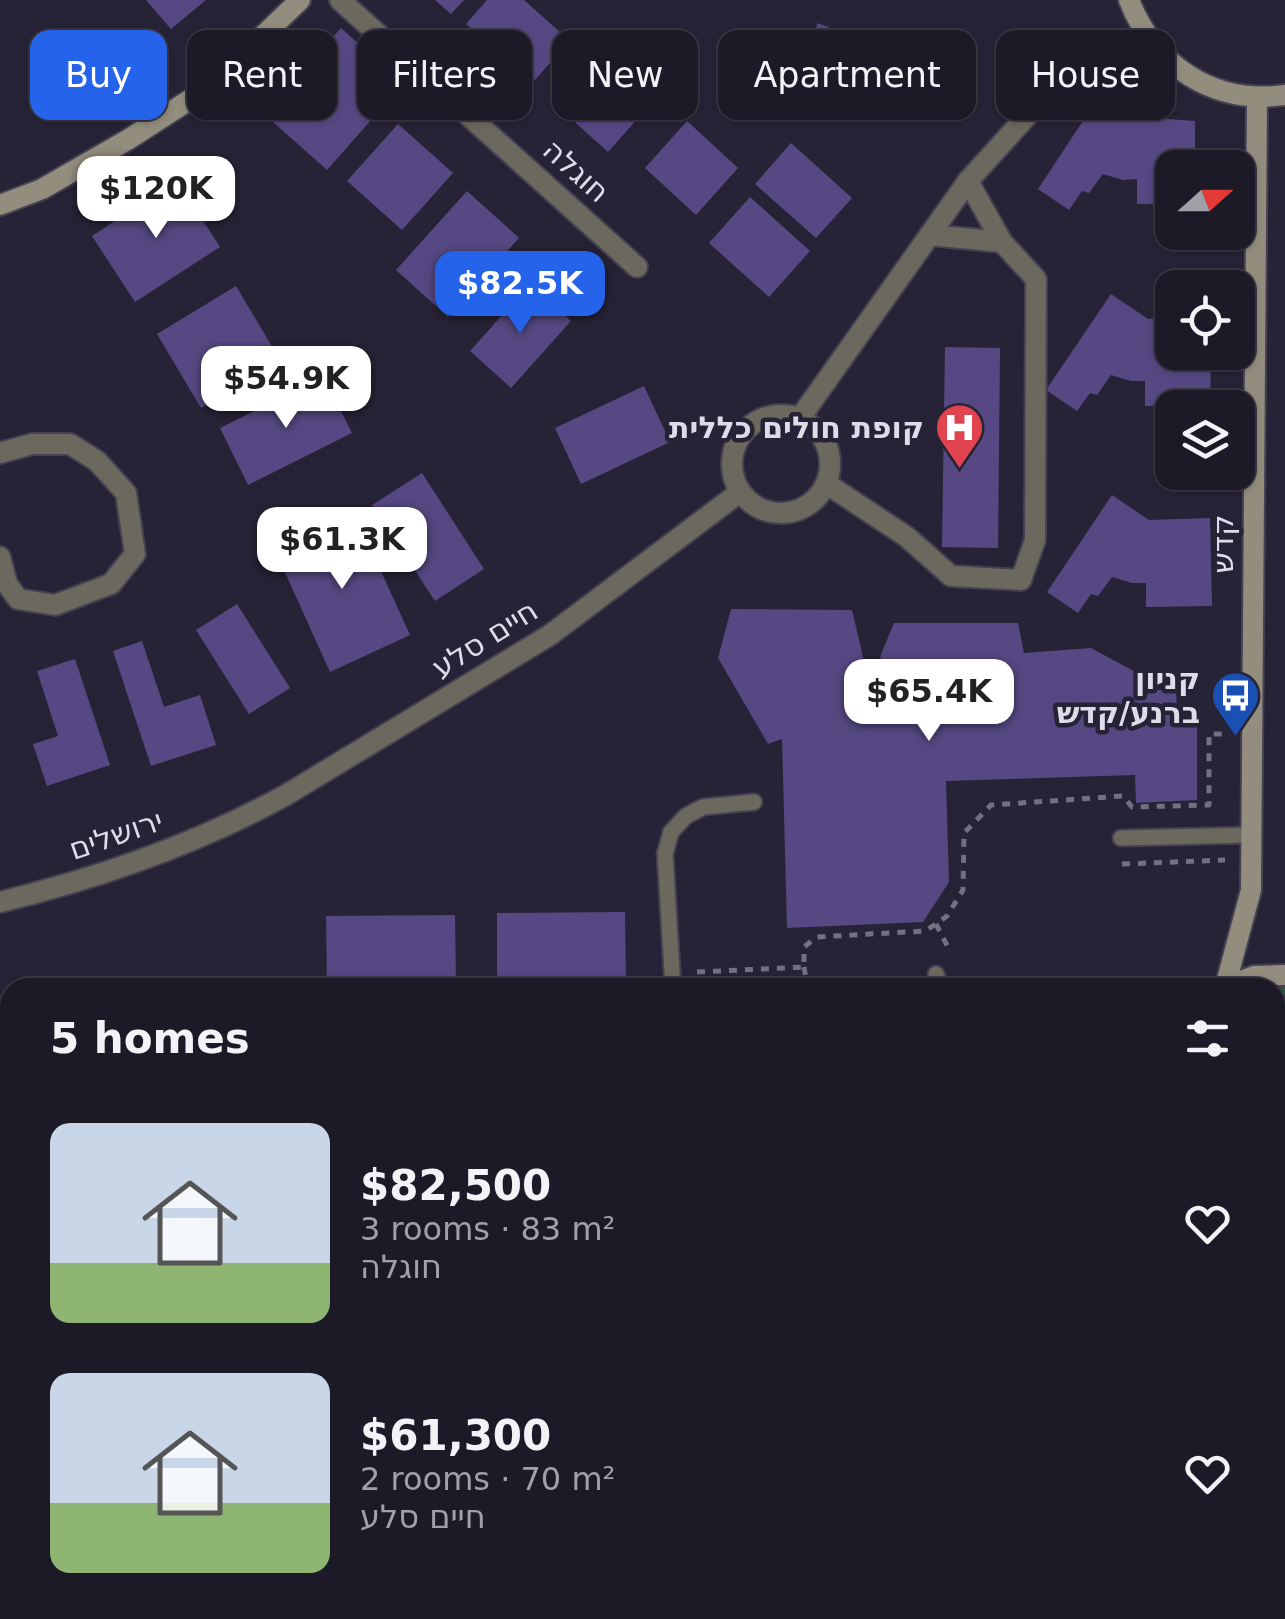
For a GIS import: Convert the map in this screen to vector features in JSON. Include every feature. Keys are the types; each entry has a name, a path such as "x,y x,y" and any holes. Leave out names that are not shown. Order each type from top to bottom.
{"main road":[{"path":"0,205 42,189 211,86 300,0"},
{"path":"1128,0 1142,30"},
{"path":"1175,68 1213,89 1257,98 1285,95"},
{"name":"קדש","path":"1227,978 1251,890 1257,98"},
{"path":"1249,978 1285,975"}],"street":[{"name":"חוגלה","path":"340,0 638,267"},
{"path":"800,418 968,181 1023,120"},
{"path":"826,484 907,536 951,576 1021,580 1035,540 1036,279 1002,242 968,181"},
{"path":"930,235 1002,242"},
{"path":"785,414 800,418 814,426 830,453 826,484 819,497 794,512 764,510 740,492 732,462 735,446 754,422 785,414"},
{"path":"0,453 32,444 70,444 98,460 126,493 135,554 111,584 55,606 18,599 7,584 0,557"},
{"name":"חיים סלע","path":"248,816 550,635 740,492"},
{"name":"ירושלים","path":"0,902 86,878 248,816"}],"lane":[{"path":"672,978 665,854 671,832 686,816 702,808 754,802"},
{"path":"1121,838 1252,836"}],"path":[{"path":"806,978 804,947 816,937 924,931 947,916 963,890 964,833 991,805 1124,796 1132,808 1209,805 1209,734 1227,734"},
{"path":"1122,864 1211,861"},
{"path":"936,924 950,952"},
{"path":"697,972 804,967"}],"green space":[{"path":"1263,964 1285,965 1285,978 1230,978"}],"building":[{"path":"146,0 206,0 171,29"},
{"path":"435,0 464,0 451,14"},
{"path":"487,0 524,0 558,30 552,30 552,61 532,83 532,30 473,30 466,24"},
{"path":"818,23 835,30 815,30"},
{"path":"341,28 357,42 357,120 371,120 327,170 271,120 337,120 337,32"},
{"path":"573,120 636,120 608,152"},
{"path":"1084,120 1195,121 1195,150 1155,150 1155,204 1137,204 1137,179 1123,180 1103,174 1089,193 1082,191 1069,210 1038,189"},
{"path":"687,121 738,168 696,215 645,168"},
{"path":"398,124 453,173 402,230 347,181"},
{"path":"791,143 852,198 816,238 755,184"},
{"path":"177,180 220,247 135,302 92,236"},
{"path":"467,191 519,238 448,317 396,270"},
{"path":"750,197 810,251 769,297 709,243"},
{"path":"530,284 571,321 511,388 470,351"},
{"path":"236,286 280,360 201,408 157,334"},
{"path":"1111,294 1148,319 1155,319 1155,370 1210,370 1211,390 1155,390 1155,406 1145,406 1145,381 1111,375 1097,395 1090,393 1077,411 1046,390"},
{"path":"945,347 1000,348 998,548 942,547"},
{"path":"324,377 352,433 248,485 220,428"},
{"path":"644,386 670,442 581,484 555,428"},
{"path":"422,473 484,569 435,601 372,505"},
{"path":"1112,495 1149,520 1210,518 1212,606 1146,607 1146,583 1112,577 1098,596 1091,594 1078,613 1047,592"},
{"path":"354,512 410,635 330,672 274,548"},
{"path":"237,604 290,688 249,714 196,630"},
{"path":"731,609 852,610 863,657 861,664 883,662 880,657 894,623 1018,623 1024,653 1091,648 1141,675 1142,692 1176,688 1177,709 1197,709 1197,800 1136,803 1135,775 946,781 949,882 923,922 787,928 782,739 768,744 718,658"},
{"path":"142,641 164,707 200,695 216,745 151,766 113,651"},
{"path":"75,659 110,765 47,786 33,744 58,736 37,671"},
{"path":"625,912 626,978 497,978 497,913"},
{"path":"455,915 456,978 327,978 326,916"}],"place":[{"name":"קופת חולים כללית","path":"959,470"},
{"name":"קניון ברנע/קדש","path":"1235,738"}]}
